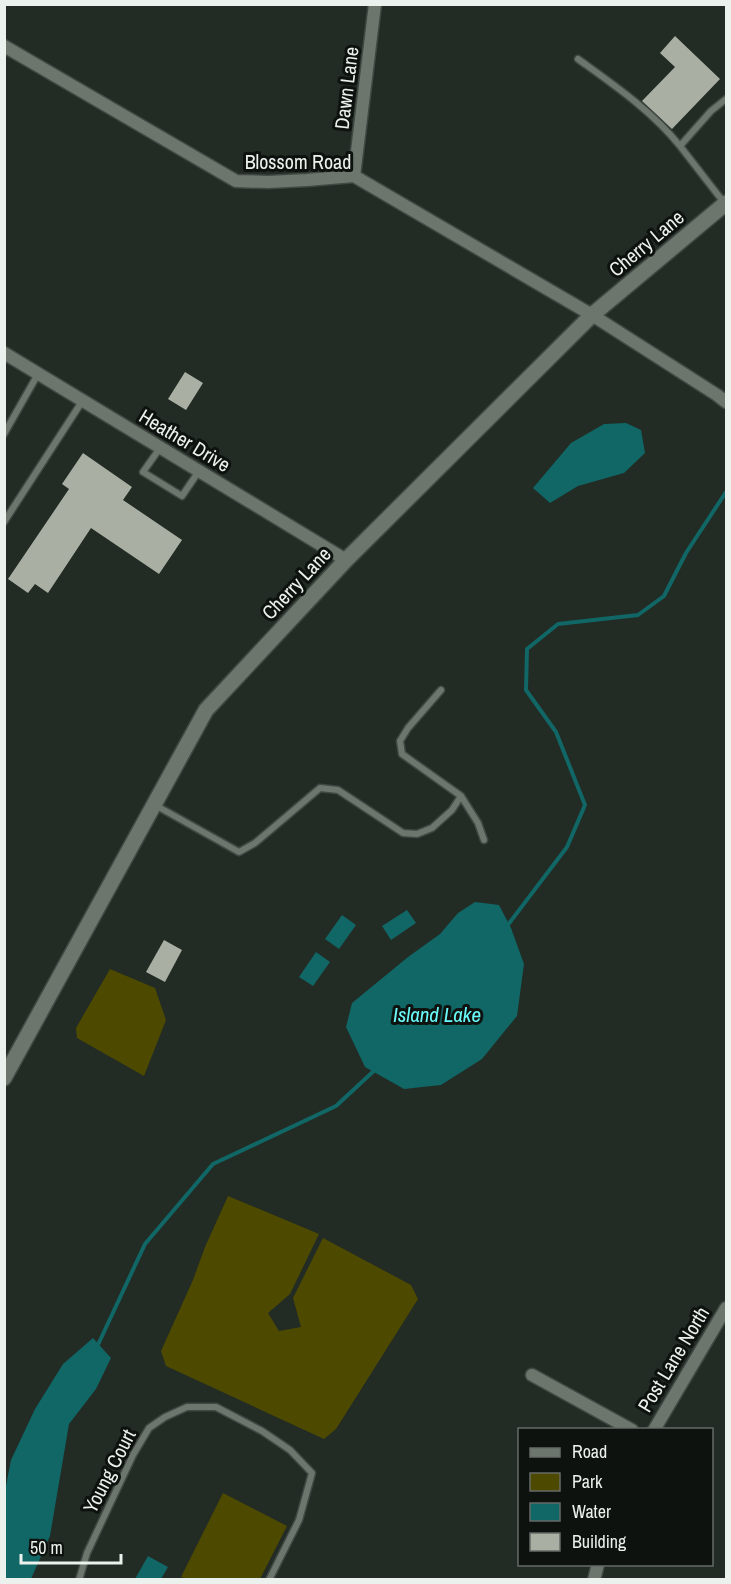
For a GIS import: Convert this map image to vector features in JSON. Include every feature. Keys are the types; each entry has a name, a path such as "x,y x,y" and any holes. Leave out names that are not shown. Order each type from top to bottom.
{"street":[{"name":"Dawn Lane","path":"354,176 375,4"},
{"name":"Blossom Road","path":"4,46 236,181 288,181 354,176 592,315 726,402"},
{"name":"Cherry Lane","path":"4,1078 207,710 345,560 592,315 726,204"},
{"name":"Heather Drive","path":"4,353 345,560"},
{"name":"Post Lane North","path":"655,1428 726,1308"},
{"path":"532,1375 628,1428"}],"lane":[{"path":"578,59 625,92 670,133 726,204"},
{"path":"680,146 711,111 726,99"},
{"path":"4,434 39,374"},
{"path":"4,522 83,400"},
{"path":"160,447 143,472 182,496 199,471"},
{"path":"441,690 408,728 400,741 402,754 461,796 478,823 484,840"},
{"path":"154,805 239,852 255,843 320,788 338,790 403,833 417,834 432,828 452,810 461,796"},
{"name":"Young Court","path":"79,1580 87,1553 133,1455 149,1428 165,1417 187,1407 216,1407 262,1431 290,1450 312,1473 299,1520 269,1580"}],"green space":[{"path":"110,969 155,988 166,1020 144,1076 77,1038 76,1028"},
{"path":"228,1196 319,1234 290,1294 268,1313 279,1331 301,1327 293,1298 323,1238 411,1285 418,1299 336,1429 324,1439 166,1366 161,1351"},
{"path":"223,1493 287,1526 260,1579 187,1579 181,1577"}],"water":[{"path":"626,423 641,430 645,453 624,473 578,486 550,503 533,488 571,443 604,424"},
{"name":"Island Lake","path":"475,902 499,905 511,928 524,964 517,1016 482,1059 441,1085 404,1089 365,1067 346,1027 352,1003 440,934 458,913"},
{"path":"407,910 416,923 391,940 382,926"},
{"path":"342,915 356,925 339,949 325,939"},
{"path":"316,952 330,962 313,986 299,977"},
{"path":"93,1338 111,1358 96,1389 69,1424 50,1536 31,1579 5,1579 5,1491 11,1460 35,1409 63,1364"},
{"path":"148,1556 168,1567 161,1579 135,1579"}],"building":[{"path":"675,36 720,79 672,129 642,101 675,67 660,53"},
{"path":"185,372 203,383 186,410 168,399"},
{"path":"83,453 132,487 123,500 182,540 159,574 91,528 48,593 35,584 28,593 8,579 69,489 62,484"},
{"path":"164,940 182,950 165,982 146,972"}],"waterway":[{"path":"507,926 567,847 585,805 556,732 526,690 527,649 558,624 638,615 664,596 686,553 726,492"},
{"path":"96,1349 145,1244 213,1164 336,1106 377,1068"}]}
